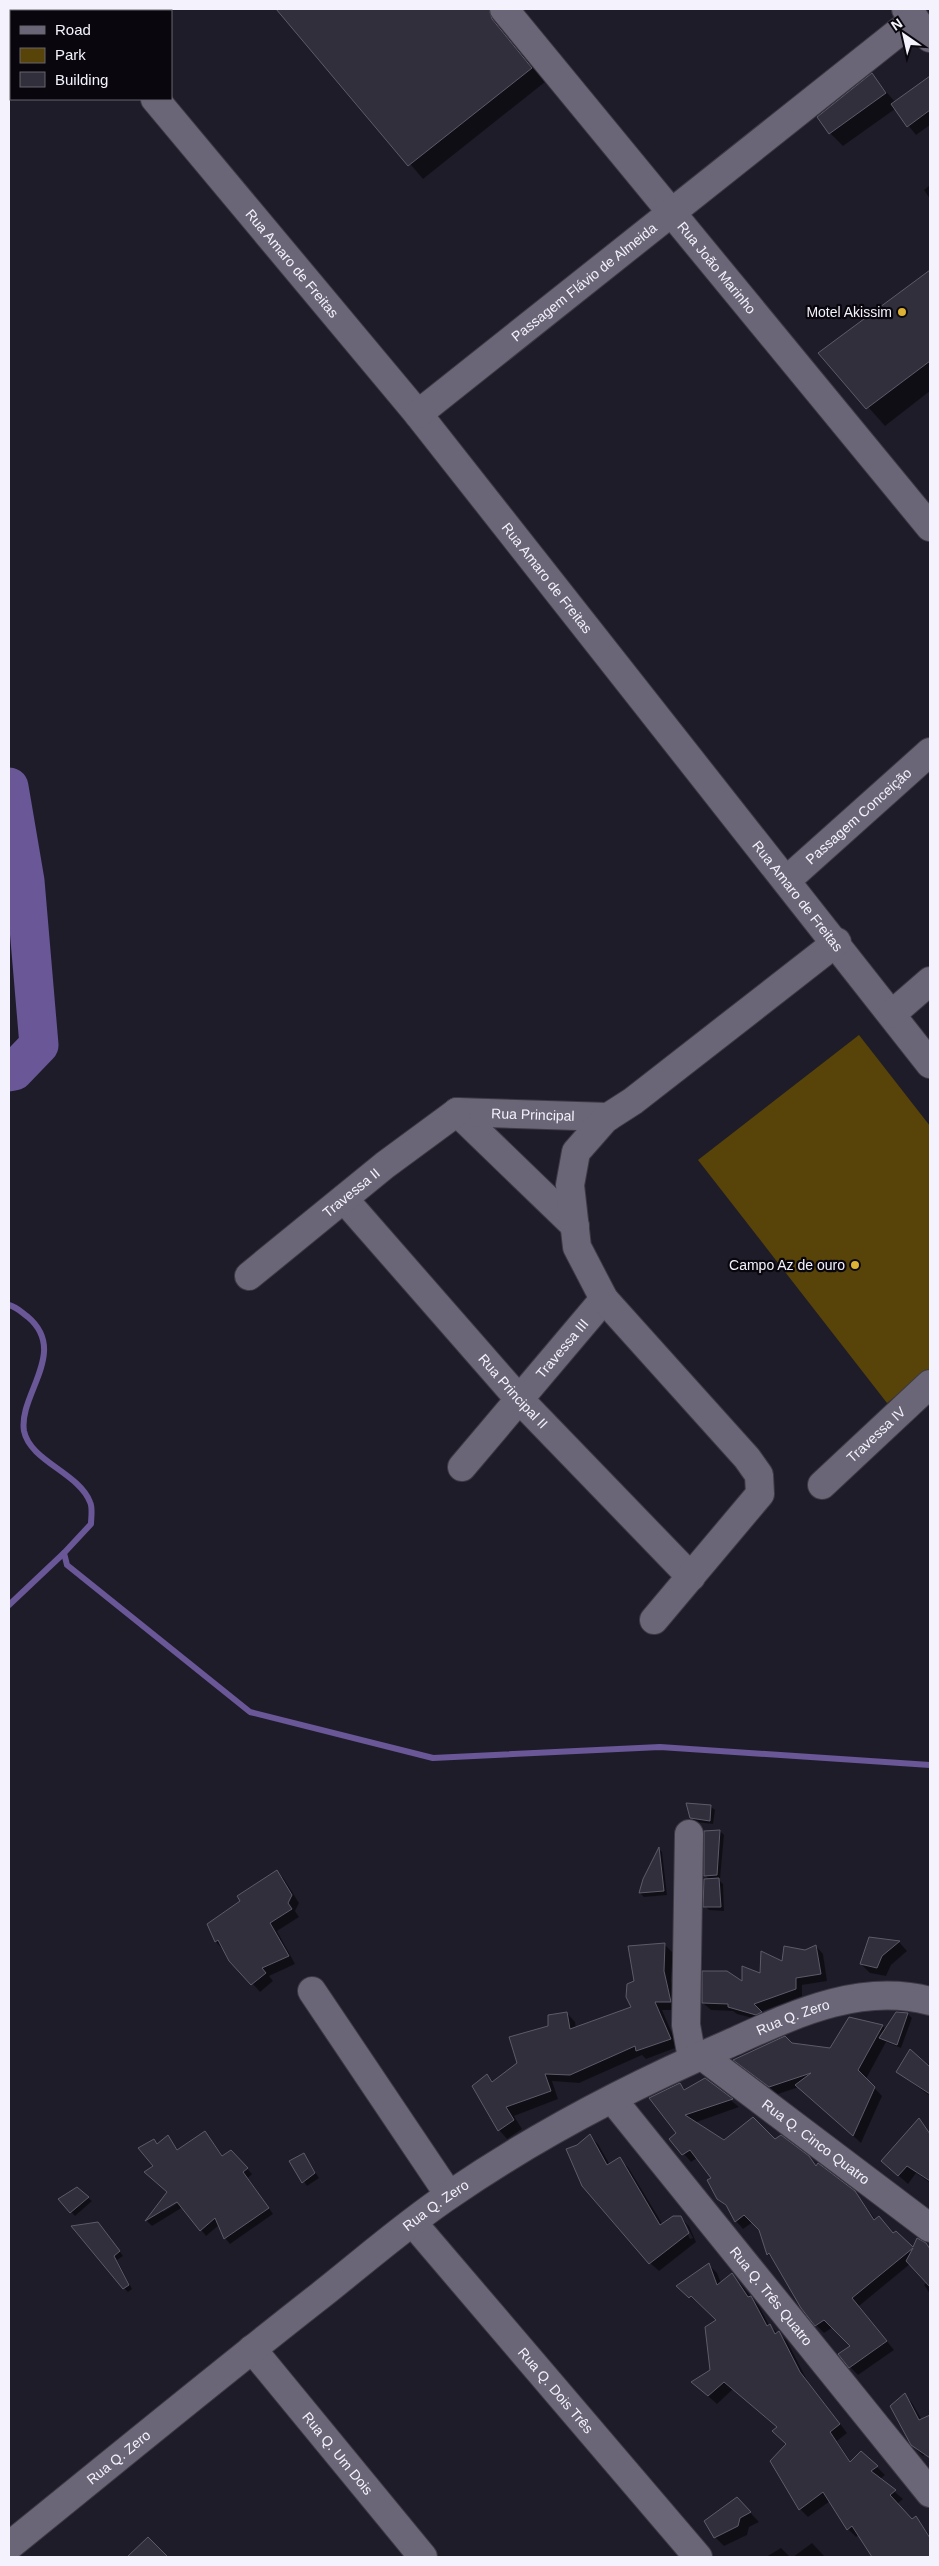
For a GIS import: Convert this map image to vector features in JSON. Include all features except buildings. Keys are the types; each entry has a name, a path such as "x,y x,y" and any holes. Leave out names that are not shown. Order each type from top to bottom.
{"street":[{"name":"Rua João Marinho","path":"504,9 930,527"},
{"name":"Passagem Flávio de Almeida","path":"418,414 672,212 917,22"},
{"name":"Rua Amaro de Freitas","path":"156,100 418,414 836,942 930,1064"},
{"name":"Passagem Conceição","path":"787,880 930,752"},
{"path":"654,1620 760,1494 758,1475 747,1458 604,1298 577,1247 570,1185 576,1152 608,1117 633,1101 836,942"},
{"path":"892,1014 930,981"},
{"path":"457,1112 575,1226"},
{"name":"Rua Principal","path":"457,1112 608,1117"},
{"name":"Travessa II","path":"249,1276 344,1199 457,1112"},
{"name":"Rua Principal II","path":"344,1199 519,1399 691,1577"},
{"name":"Travessa III","path":"462,1467 604,1298"},
{"name":"Travessa IV","path":"822,1485 930,1384"},
{"path":"689,1834 686,2025 697,2057"},
{"path":"312,1991 449,2195"},
{"name":"Rua Q. Zero","path":"9,2546 252,2349 412,2223 449,2195 523,2147 697,2057 798,2013 841,2000 866,1995 903,1996 930,2001"},
{"name":"Rua Q. Cinco Quatro","path":"697,2057 930,2228"},
{"name":"Rua Q. Três Quatro","path":"613,2100 930,2493"},
{"name":"Rua Q. Dois Três","path":"412,2223 698,2557"},
{"name":"Rua Q. Um Dois","path":"252,2349 422,2557"}],"green space":[{"name":"Campo Az de ouro","path":"859,1035 930,1126 930,1369 887,1403 698,1160"}],"waterway":[{"path":"9,787 25,881 39,1045 14,1071 9,1072"},
{"path":"9,1305 17,1308 28,1317 39,1330 44,1345 39,1374 24,1417 24,1431 28,1441 35,1451 76,1483 91,1504 91,1524 64,1553 67,1565 250,1712 433,1758 660,1747 930,1765"},
{"path":"9,1605 64,1553"}],"place":[{"name":"Motel Akissim","path":"902,312"},
{"name":"Campo Az de ouro","path":"855,1265"}]}
